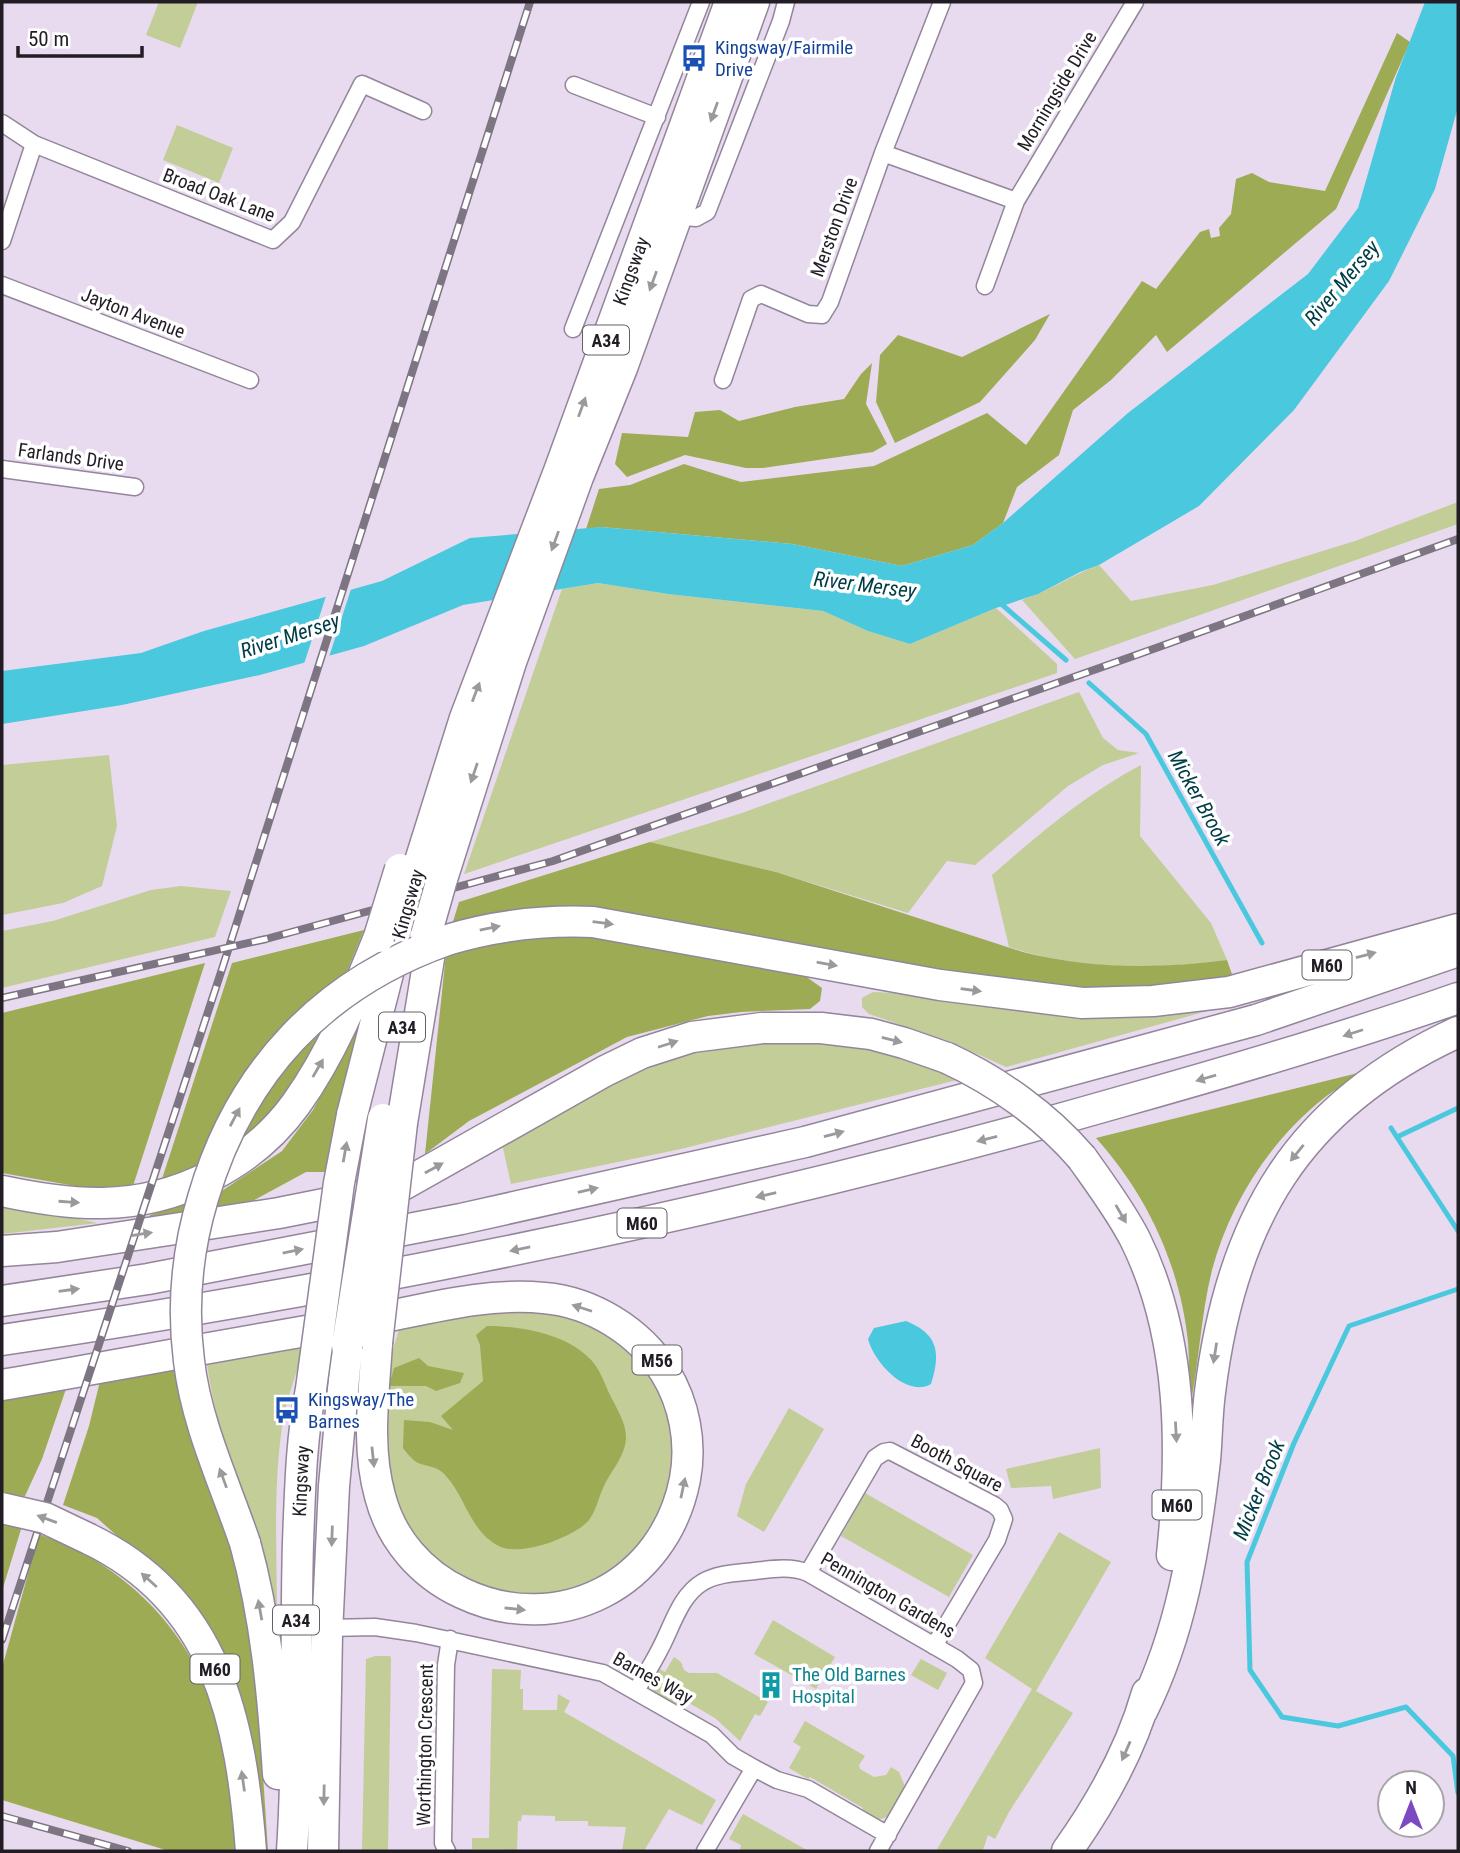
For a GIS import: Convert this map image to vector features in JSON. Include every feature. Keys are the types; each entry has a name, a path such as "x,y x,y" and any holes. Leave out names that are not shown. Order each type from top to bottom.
{"highway":[{"name":"Kingsway","path":"665,213 730,2"},
{"name":"Kingsway","path":"292,1851 296,1798 297,1587 305,1421 339,1183 352,1115 501,658 665,213 754,2"},
{"name":"Kingsway","path":"430,873 463,725 501,658"},
{"name":"M60","path":"261,1851 278,1772 270,1678 253,1573 195,1395 189,1363 186,1319 188,1267 198,1215 234,1116 283,1047 317,1014 369,976 419,950 497,927 535,921 593,922 623,926 940,985 1082,1003 1153,1001 1229,992 1458,929"},
{"name":"Kingsway","path":"323,1851 334,1486 346,1346 392,1121 404,1014 409,935"},
{"path":"2,1191 61,1201 128,1202 195,1184 227,1167 275,1128 297,1103 328,1050 366,970 409,935"},
{"name":"M60","path":"2,1301 148,1279 461,1219 805,1142 1256,1020 1458,951"},
{"name":"M60","path":"2,1340 148,1318 469,1260 813,1184 1028,1129 1272,1059 1458,998"},
{"name":"M60","path":"2,1251 57,1247 279,1213 394,1190 576,1085 642,1053 692,1037 762,1028 821,1028 871,1034 947,1058 990,1080 1011,1095 1067,1141 1082,1158 1111,1198 1135,1241 1167,1328 1177,1434 1177,1511 1163,1624 1142,1711"},
{"name":"M60","path":"1068,1851 1119,1766 1158,1678 1179,1613 1195,1532 1205,1460 1209,1394 1221,1318 1241,1252 1269,1192 1284,1169 1328,1118 1390,1068 1426,1046 1458,1032"},
{"name":"M56","path":"2,1385 394,1316 470,1300 517,1296 555,1299 592,1311 624,1329 652,1353 672,1384 687,1433 688,1464 681,1499 669,1528 652,1553 629,1575 604,1592 573,1605 536,1610 508,1608 473,1599 436,1580 411,1556 386,1514 372,1457 377,1354 392,1121"},
{"name":"M60","path":"2,1508 45,1518 108,1548 156,1586 189,1623 215,1668 234,1722 261,1851"},
{"path":"297,1587 306,1611 328,1628"},
{"path":"296,1798 305,1772 308,1752 309,1645 319,1629 328,1628"}],"street":[{"name":"Kingsway","path":"573,329 701,2"},
{"path":"665,213 696,218 708,212 786,2"},
{"name":"Merston Drive","path":"723,380 751,299 761,294 808,314 822,315 830,302 883,153 942,2"},
{"name":"Morningside Drive","path":"985,286 1016,201 1135,2"},
{"name":"Broad Oak Lane","path":"2,123 34,144 273,240 292,222 362,83 423,111"},
{"path":"574,85 657,117"},
{"path":"2,241 34,144"},
{"path":"883,153 1016,201"},
{"name":"Jayton Avenue","path":"2,285 250,380"},
{"name":"Farlands Drive","path":"2,469 135,487"},
{"name":"Booth Square","path":"808,1573 875,1458 884,1452 890,1451 994,1506 1000,1510 1004,1519 997,1540 934,1646"},
{"name":"Pennington Gardens","path":"636,1691 680,1609 701,1582 716,1576 786,1569 808,1573 971,1670 974,1683 878,1851"},
{"name":"Barnes Way","path":"328,1628 375,1627 450,1639 595,1671 636,1691 712,1735 733,1756 754,1768 777,1780 808,1789 888,1835"},
{"name":"Worthington Crescent","path":"447,1851 443,1843 446,1665 450,1639"},
{"path":"705,1851 754,1768"}],"green space":[{"path":"159,2 198,2 180,48 146,35"},
{"path":"1397,33 1410,42 1336,209 1167,352 1156,335 1111,380 1073,410 1059,455 1017,487 1003,523 973,545 902,566 792,544 601,527 586,529 599,489 630,485 684,464 741,482 874,466 987,413 1026,445 1142,281 1156,289 1200,232 1209,229 1211,238 1220,236 1219,228 1231,214 1236,179 1252,173 1269,182 1325,191"},
{"path":"177,125 233,148 219,183 163,160"},
{"path":"1050,314 1035,340 980,402 895,443 876,402 880,355 898,335 962,357"},
{"path":"872,363 866,404 887,444 873,452 763,468 746,468 685,455 627,477 615,464 622,433 688,437 695,412 720,410 739,421 795,407 844,399"},
{"path":"1458,502 1458,524 1075,659 1022,600 1099,565 1131,601 1213,585 1355,541"},
{"path":"598,583 668,594 823,611 868,631 910,644 996,608 1057,664 1057,673 464,874 562,589"},
{"path":"1079,692 1103,738 1118,750 1139,753 1103,765 1068,786 975,865 947,861 908,913 776,872 650,842 742,813"},
{"path":"109,755 117,826 102,886 63,903 2,915 2,765"},
{"path":"1141,765 1140,836 1211,923 1227,960 1116,966 1062,960 1009,947 992,875 1082,802"},
{"path":"650,842 776,872 1048,958 1124,966 1227,960 1233,977 1129,990 1005,986 580,907 514,910 452,925 459,902"},
{"path":"181,886 231,891 215,937 2,988 2,931 53,921 151,890"},
{"path":"364,930 346,974 200,1164 181,1176 161,1182 232,963"},
{"path":"543,934 608,937 801,973 822,988 820,1001 810,1009 708,1016 627,1037 469,1121 425,1154 446,954 477,944"},
{"path":"205,963 133,1186 92,1189 2,1173 2,1013"},
{"path":"873,992 1229,1005 1006,1067 951,1042 869,1014 862,1007 862,998"},
{"path":"360,1001 358,1041 329,1172 306,1172 249,1203 149,1219 150,1215 220,1192 282,1151 313,1110 329,1080"},
{"path":"323,1026 299,1075 273,1113 234,1147 274,1083"},
{"path":"759,1038 868,1044 961,1079 681,1149 511,1184 502,1144 576,1100 670,1056"},
{"path":"1370,1070 1329,1094 1304,1115 1270,1154 1241,1197 1212,1270 1188,1417 1188,1342 1184,1313 1169,1259 1158,1232 1131,1183 1096,1138"},
{"path":"2,1203 98,1223 2,1234"},
{"path":"544,1310 610,1333 660,1381 678,1457 657,1528 605,1579 552,1598 518,1596 469,1583 442,1565 418,1542 403,1521 388,1467 387,1370 399,1329 457,1316"},
{"path":"487,1326 540,1332 577,1348 598,1370 624,1427 624,1450 589,1520 572,1533 534,1547 510,1549 491,1541 476,1525 446,1476 436,1469 416,1462 403,1448 404,1420 430,1422 453,1430 441,1416 483,1381 480,1345 476,1335"},
{"path":"305,1338 284,1416 279,1450 276,1522 277,1617 219,1422 206,1356"},
{"path":"419,1358 428,1366 464,1373 460,1383 436,1391 426,1386 389,1386 394,1368"},
{"path":"173,1365 187,1397 248,1602 257,1683 268,1851 259,1851 244,1715 152,1567 97,1518 63,1505 89,1426 101,1377"},
{"path":"67,1386 42,1459 25,1496 2,1495 2,1396"},
{"path":"789,1408 824,1429 764,1532 737,1516 746,1484"},
{"path":"1100,1448 1101,1488 1053,1499 1051,1486 1011,1488 1006,1469"},
{"path":"865,1493 973,1555 949,1597 841,1536"},
{"path":"2,1520 22,1526 2,1591"},
{"path":"1059,1532 1111,1562 1036,1691 1073,1713 1009,1812 995,1839 988,1835 983,1850 936,1851 1032,1689 985,1658"},
{"path":"39,1534 86,1554 120,1577 165,1620 182,1644 198,1671 220,1729 232,1783 236,1851 169,1851 2,1800 2,1668"},
{"path":"773,1620 835,1657 816,1689 754,1654"},
{"path":"375,1656 391,1658 388,1851 362,1851 366,1659"},
{"path":"674,1657 689,1673 717,1673 768,1702 760,1716 755,1714 740,1741 715,1718 689,1703 683,1711 654,1693 652,1683 658,1668 665,1672"},
{"path":"921,1659 947,1673 938,1690 911,1675"},
{"path":"492,1669 521,1670 523,1710 557,1710 558,1694 570,1701 564,1712 716,1800 702,1825 669,1809 644,1851 622,1851 626,1827 588,1826 588,1821 555,1821 555,1816 522,1815 521,1821 518,1821 517,1850 472,1849 472,1838 489,1838"},
{"path":"805,1721 865,1756 859,1765 860,1769 874,1777 886,1775 891,1767 899,1772 906,1789 891,1815 876,1821 861,1813 863,1808 789,1768 801,1747 793,1742"},
{"path":"743,1814 808,1851 740,1849 741,1845 729,1839"}],"water":[{"name":"River Mersey","path":"1425,2 1458,2 1458,107 1435,189 1389,281 1294,410 1199,506 1099,565 1038,594 996,608 910,644 868,631 823,611 668,594 598,583 463,605 364,646 260,675 122,705 2,724 2,671 141,653 204,631 382,581 470,538 601,527 792,544 902,566 973,545 1003,523 1128,413 1308,274 1358,208 1396,77"},
{"path":"906,1321 925,1332 934,1345 936,1362 931,1384 921,1387 902,1382 884,1367 871,1348 868,1339 874,1328"}],"pier":[{"path":"352,586 328,660 303,667 327,593"}],"waterway":[{"name":"Micker Brook","path":"999,602 1066,660"},
{"name":"Micker Brook","path":"1089,683 1146,734 1262,943"},
{"path":"1397,1137 1458,1108"},
{"name":"Micker Brook","path":"1391,1128 1458,1231"},
{"name":"Micker Brook","path":"1458,1289 1349,1326 1294,1443 1247,1562 1250,1670 1282,1717 1338,1726 1406,1707 1453,1756 1458,1793"}],"railway":[{"path":"2,1640 223,966 530,2"},
{"path":"2,998 266,939 553,861 1458,539"},
{"path":"2,1816 128,1851"}],"place":[{"name":"Kingsway/Fairmile Drive","path":"694,58"},
{"name":"Kingsway/The Barnes","path":"287,1410"},
{"name":"The Old Barnes Hospital","path":"771,1685"}]}
